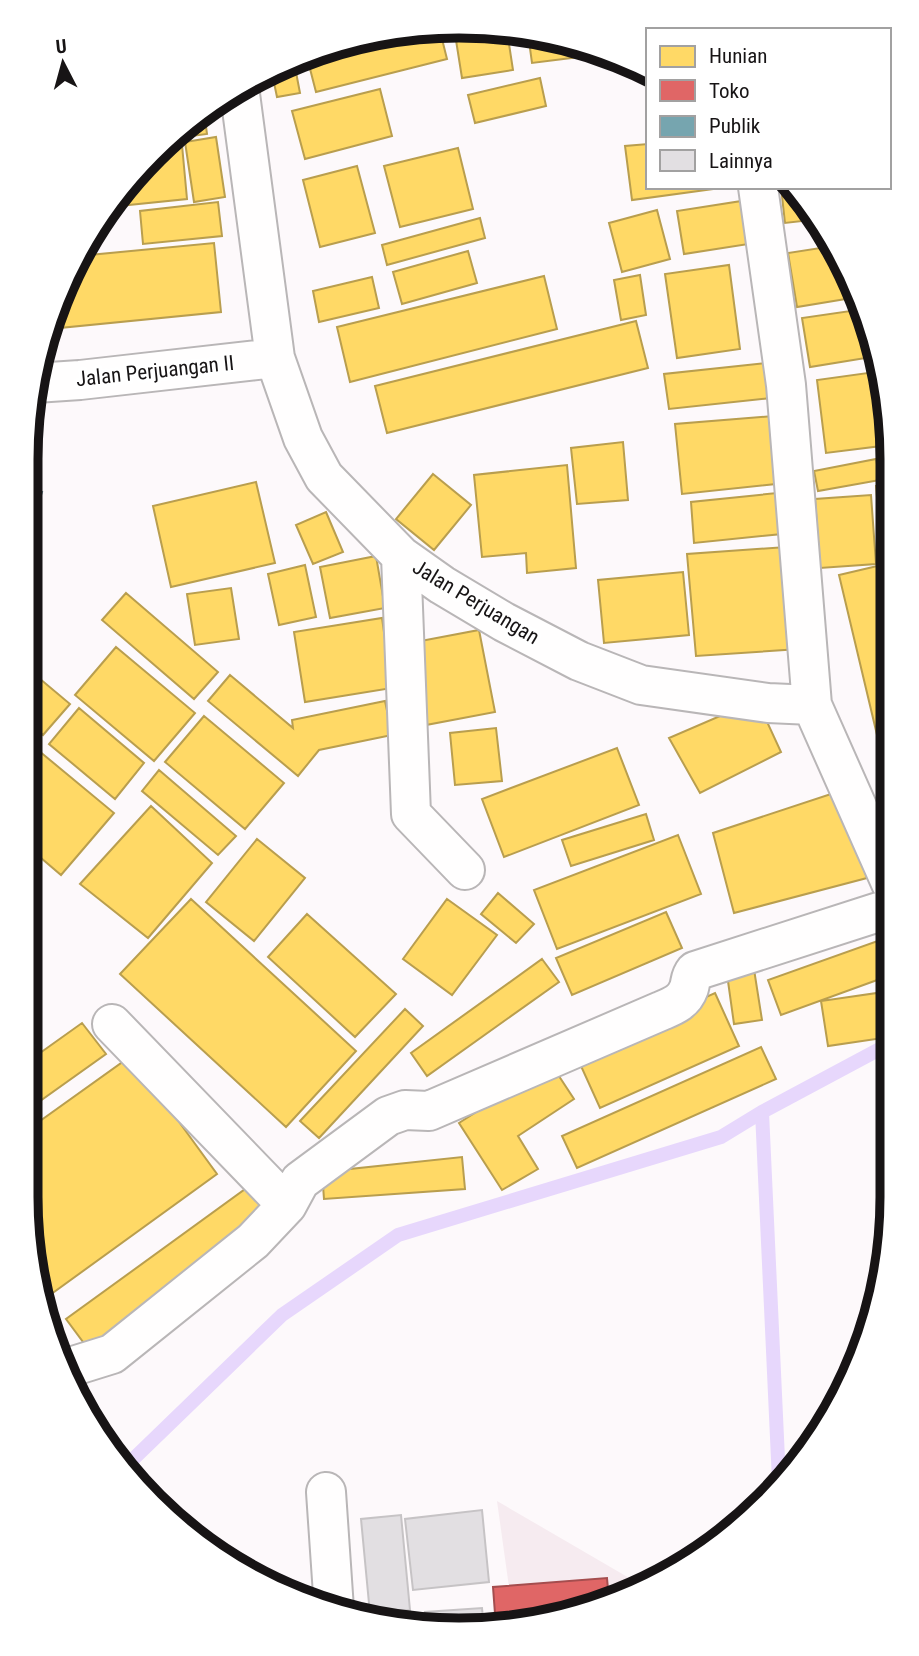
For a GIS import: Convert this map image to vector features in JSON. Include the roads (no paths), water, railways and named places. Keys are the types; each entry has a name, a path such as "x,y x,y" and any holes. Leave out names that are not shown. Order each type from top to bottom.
{"street":[{"name":"Jalan Perjuangan","path":"241,100 275,358 303,438 324,477 401,556 442,585 504,622 579,661 641,685 768,703 812,705"},
{"path":"758,189 786,385 812,705 880,858"},
{"name":"Jalan Perjuangan II","path":"46,382 275,358"},
{"path":"401,556 411,814 465,870"},
{"path":"74,1365 112,1354 253,1241 287,1205 300,1181 388,1116 405,1110 429,1111 661,1011 680,1002 695,971 880,912"},
{"path":"112,1024 287,1205"},
{"path":"327,1492 333,1598"}],"waterway":[{"path":"132,1461 282,1315 398,1235 721,1137 880,1049"},
{"path":"762,1112 779,1471"}]}
